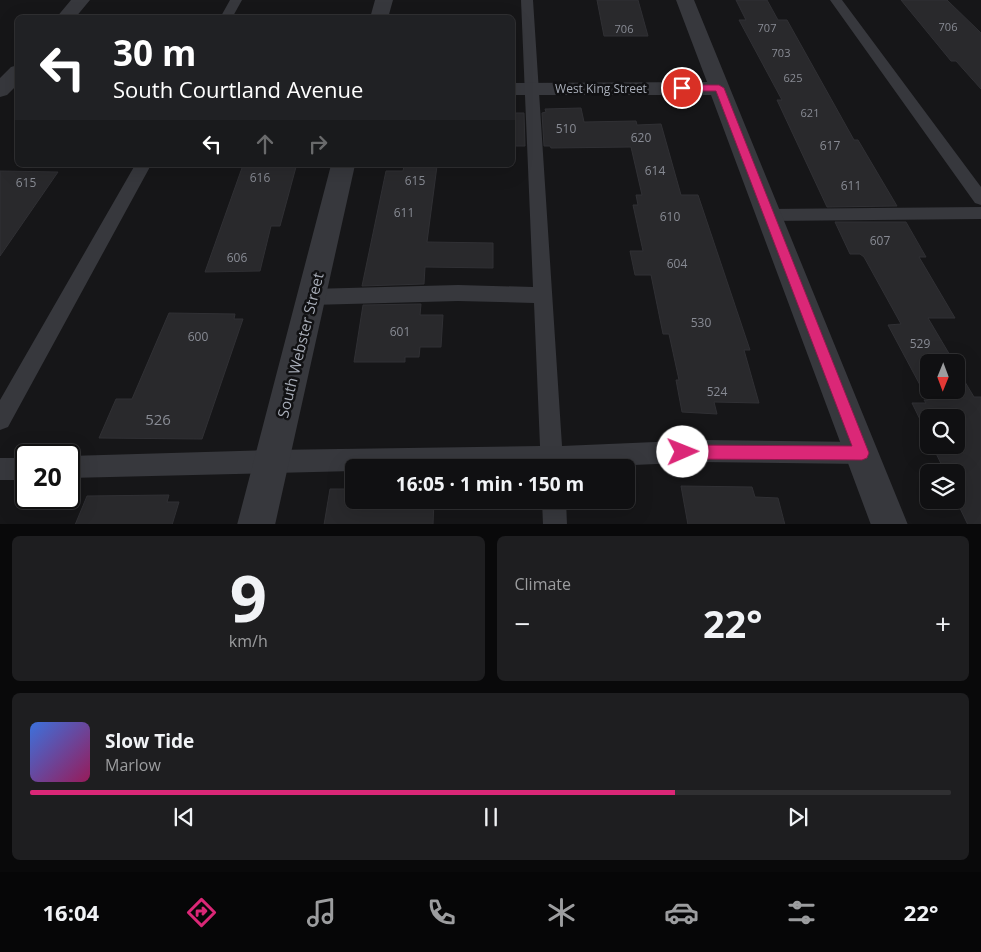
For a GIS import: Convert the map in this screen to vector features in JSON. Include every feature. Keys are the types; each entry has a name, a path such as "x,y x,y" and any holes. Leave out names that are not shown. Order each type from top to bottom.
{"street":[{"path":"68,15 81,0"},
{"path":"381,15 384,0"},
{"path":"685,0 890,524"},
{"path":"0,90 15,74"},
{"name":"West King Street","path":"522,88 719,88"},
{"path":"0,97 15,97"},
{"name":"South Webster Street","path":"256,524 343,167"}],"lane":[{"path":"228,15 236,0"},
{"path":"527,0 522,88 542,295 551,459"},
{"path":"836,0 981,200"},
{"path":"0,420 142,167"},
{"path":"768,215 981,213"},
{"path":"311,297 458,293 542,295"},
{"path":"596,459 702,452 862,453"},
{"path":"80,467 271,461 345,461"},
{"path":"0,469 15,469"},
{"path":"554,509 555,524"}],"building":[{"path":"597,0 638,0 648,36 604,36"},
{"path":"736,0 767,0 778,20 787,20 854,140 858,140 897,206 827,207 777,100 782,100 739,20 746,20"},
{"path":"901,0 947,0 981,33 981,89 956,61 951,61"},
{"path":"581,108 584,122 636,121 637,125 661,124 681,195 698,195 750,350 744,350 759,403 714,402 717,414 682,412 676,380 679,380 669,334 663,334 651,275 635,275 630,251 643,251 633,205 638,205 636,195 642,195 631,147 551,148 550,146 544,146 542,113 546,112 545,109"},
{"path":"515,113 524,113 525,146 515,146"},
{"path":"242,167 296,167 280,226 271,226 260,271 205,272"},
{"path":"404,167 437,167 427,242 493,243 493,268 425,267 424,284 362,286 386,171 403,171"},
{"path":"0,171 58,172 0,256"},
{"path":"835,222 906,222 926,257 919,257 955,318 928,318 949,354 920,354 920,385 888,325 901,324 864,257 860,254 850,254"},
{"path":"421,304 420,315 443,315 441,347 420,347 419,357 405,357 405,362 354,362 363,305"},
{"path":"169,313 235,314 234,319 243,319 202,439 99,438 116,399 132,399"},
{"path":"965,382 974,397 981,397 981,524 968,524 960,509 965,509 965,464 941,464 936,454 965,454 965,409 920,409 920,419 912,403 926,403 924,400 965,399"},
{"path":"681,486 752,487 755,497 778,498 785,524 688,524"},
{"path":"330,489 345,489 345,509 434,509 433,524 324,524"},
{"path":"169,495 167,502 179,502 172,524 75,524 87,496"}],"route":[{"path":"682,88 719,88 862,453 683,452"}]}
